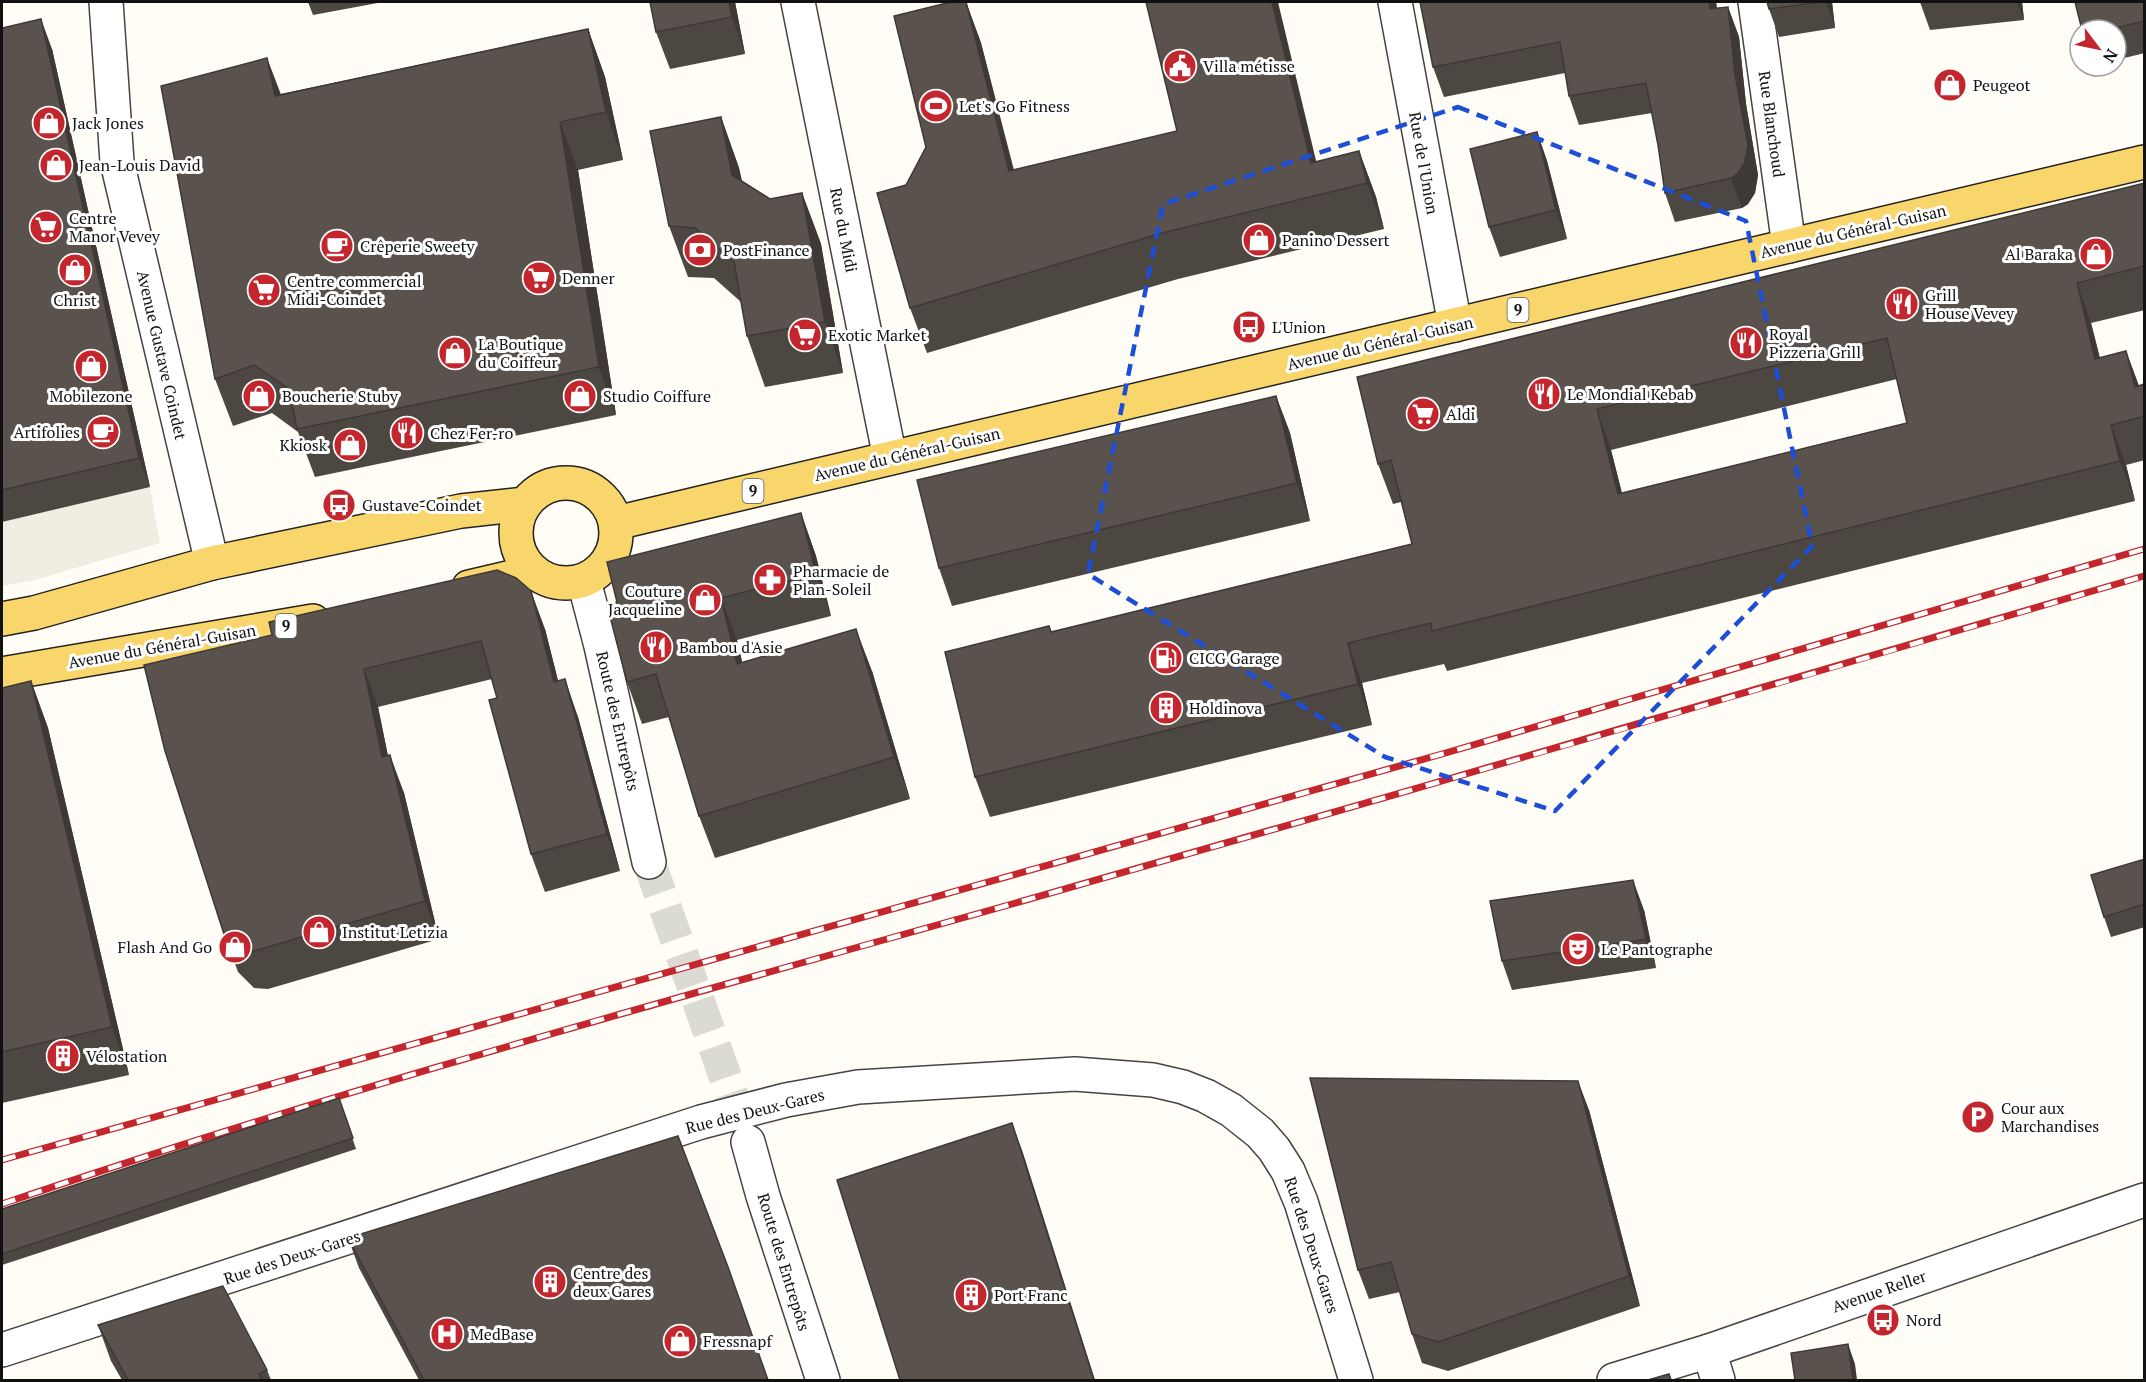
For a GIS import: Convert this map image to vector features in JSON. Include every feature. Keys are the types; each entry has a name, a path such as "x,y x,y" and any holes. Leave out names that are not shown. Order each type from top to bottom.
{"main road":[{"name":"Avenue du Général-Guisan","path":"616,523 2145,162"},
{"path":"565,482 588,487 606,501 616,523 615,547 611,558 604,567 584,581 573,584 552,582 534,572 525,563 516,540 516,527 525,504 542,488 565,482"},
{"path":"2,619 34,613 212,563 461,511 525,504"},
{"path":"441,592 534,572"},
{"name":"Avenue du Général-Guisan","path":"2,674 336,615"}],"street":[{"name":"Avenue Gustave Coindet","path":"106,2 117,162 212,563"},
{"name":"Rue du Midi","path":"798,2 890,458"},
{"name":"Rue de l'Union","path":"1395,2 1455,325"},
{"name":"Rue Blanchoud","path":"1755,2 1789,246"},
{"name":"Route des Entrepôts","path":"584,581 601,646 649,862"},
{"name":"Rue des Deux-Gares","path":"2,1350 260,1268 701,1122 786,1100 858,1087 1075,1074 1153,1080 1183,1087 1206,1096 1231,1110 1260,1133 1288,1171 1301,1202 1356,1380"},
{"name":"Route des Entrepôts","path":"748,1142 763,1196 823,1380"},
{"name":"Avenue Reller","path":"1614,1380 1713,1366 2145,1200"}],"highlighted area":[{"path":"1458,107 1746,221 1812,546 1555,811 1385,757 1088,574 1163,204"}],"shaded area":[{"path":"150,487 160,543 35,580 2,586 2,522"}],"building":[{"path":"650,2 729,2 732,17 656,32"},
{"path":"951,2 966,2 1009,171 1177,131 1146,2 1272,2 1311,163 1359,151 1367,183 1162,233 910,308 877,193 906,185 926,147 894,16"},
{"path":"1420,2 1709,2 1710,9 1728,7 1735,75 1748,146 1744,164 1731,178 1665,193 1646,83 1569,96 1560,42 1433,67"},
{"path":"1767,2 1821,2 1769,9"},
{"path":"2075,2 2145,2 2145,21 2128,25 2128,18 2079,18"},
{"name":"Centre Manor Vevey","path":"41,19 139,458 2,490 2,28"},
{"path":"588,29 606,112 560,122 599,367 297,429 289,389 254,365 215,379 161,86 267,58 275,96"},
{"path":"721,117 732,175 770,199 802,193 825,322 747,336 734,262 695,228 669,226 650,131"},
{"path":"1537,132 1556,210 1489,227 1470,149"},
{"path":"2145,183 2145,266 2077,283 2095,359 2126,351 2135,387 2145,385 2145,416 2111,425 2120,461 1432,631 1431,623 1348,643 1358,684 975,777 945,652 1049,626 1051,632 1412,544 1391,460 1378,464 1357,377","holes":["1887,338 1907,423 1618,494 1597,409"]},
{"path":"1276,396 1297,483 939,568 917,480"},
{"path":"801,513 816,574 721,598 737,664 856,629 894,757 699,816 656,674 627,682 607,605 617,602 607,562"},
{"path":"497,570 516,578 531,591 554,682 565,679 607,834 531,854 489,700 497,698 481,641 364,669 382,757 390,755 425,901 254,951 241,950 224,934 165,751 144,665 272,635 269,622"},
{"path":"31,681 112,1027 2,1052 2,688"},
{"path":"2145,859 2145,904 2104,917 2091,875"},
{"path":"1633,880 1646,939 1502,961 1490,901"},
{"path":"1310,1078 1578,1081 1629,1276 1438,1342 1412,1334 1391,1262 1358,1270"},
{"path":"339,1098 353,1138 2,1254 2,1209"},
{"name":"Port Franc","path":"1012,1123 1094,1380 900,1380 837,1180"},
{"name":"Centre des deux Gares","path":"678,1136 768,1380 424,1380 348,1238"},
{"path":"223,1286 267,1370 259,1374 262,1380 128,1380 98,1325"},
{"path":"1848,1344 1853,1380 1795,1380 1791,1353"},
{"path":"1669,1374 1671,1380 1648,1380"}],"tunnel":[{"path":"649,862 747,1138"}],"railway":[{"path":"2,1160 1449,752 2144,549"},
{"path":"2,1204 378,1084 1295,823 2144,576"}],"place":[{"name":"Villa métisse","path":"1180,66"},
{"name":"Peugeot","path":"1950,85"},
{"name":"Let's Go Fitness","path":"936,106"},
{"name":"Jack Jones","path":"49,123"},
{"name":"Jean-Louis David","path":"56,165"},
{"name":"Centre Manor Vevey","path":"46,227"},
{"name":"Panino Dessert","path":"1259,240"},
{"name":"Crêperie Sweety","path":"337,246"},
{"name":"PostFinance","path":"700,250"},
{"name":"Al Baraka","path":"2096,254"},
{"name":"Christ","path":"75,270"},
{"name":"Denner","path":"539,278"},
{"name":"Centre commercial Midi-Coindet","path":"264,290"},
{"name":"Grill House Vevey","path":"1902,304"},
{"name":"L'Union","path":"1249,327"},
{"name":"Exotic Market","path":"805,335"},
{"name":"Royal Pizzeria Grill","path":"1746,343"},
{"name":"La Boutique du Coiffeur","path":"455,353"},
{"name":"Mobilezone","path":"91,366"},
{"name":"Le Mondial Kebab","path":"1544,394"},
{"name":"Boucherie Stuby","path":"259,396"},
{"name":"Studio Coiffure","path":"580,396"},
{"name":"Aldi","path":"1423,414"},
{"name":"Artifolies","path":"103,432"},
{"name":"Chez Fer-ro","path":"407,433"},
{"name":"Kkiosk","path":"350,445"},
{"name":"Gustave-Coindet","path":"339,505"},
{"name":"Pharmacie de Plan-Soleil","path":"770,580"},
{"name":"Couture Jacqueline","path":"705,600"},
{"name":"Bambou d'Asie","path":"656,647"},
{"name":"CICG Garage","path":"1166,658"},
{"name":"Holdinova","path":"1166,708"},
{"name":"Institut Letizia","path":"319,932"},
{"name":"Flash And Go","path":"235,947"},
{"name":"Le Pantographe","path":"1578,949"},
{"name":"Vélostation","path":"63,1056"},
{"name":"Cour aux Marchandises","path":"1978,1117"},
{"name":"Centre des deux Gares","path":"550,1282"},
{"name":"Port Franc","path":"971,1295"},
{"name":"Nord","path":"1883,1320"},
{"name":"MedBase","path":"447,1334"},
{"name":"Fressnapf","path":"680,1341"}]}
